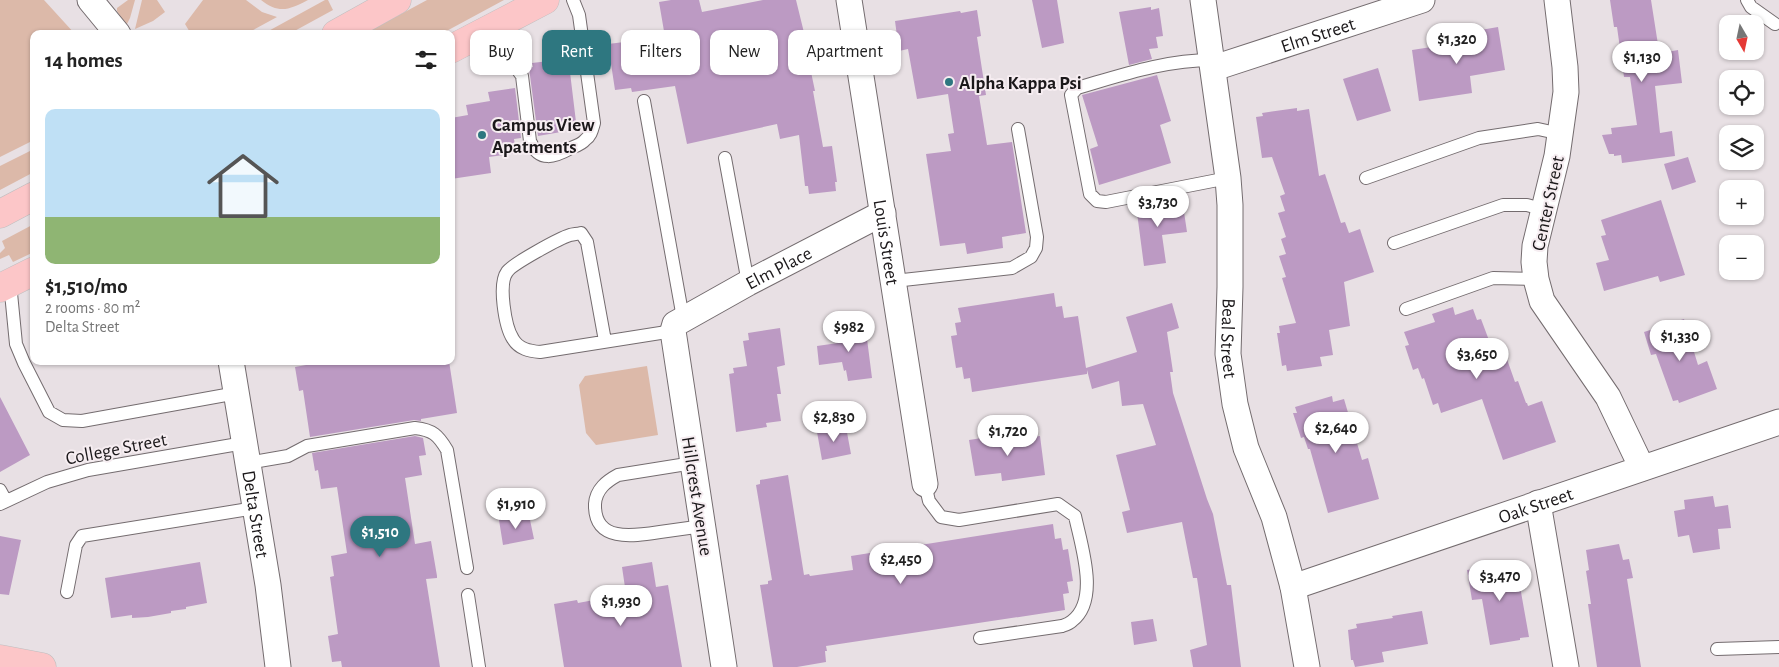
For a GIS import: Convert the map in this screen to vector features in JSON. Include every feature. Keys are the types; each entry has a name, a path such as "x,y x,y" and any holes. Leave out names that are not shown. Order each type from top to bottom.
{"main road":[{"path":"343,30 397,0"},
{"path":"455,47 545,0"},
{"path":"0,214 30,198"},
{"path":"0,659 36,666"}],"street":[{"path":"90,0 115,30"},
{"name":"Louis Street","path":"849,0 924,484"},
{"name":"Beal Street","path":"1203,0 1228,178 1230,205 1228,354 1235,404 1246,448 1274,518 1293,587 1307,667"},
{"name":"Elm Street","path":"1213,64 1422,0"},
{"name":"Center Street","path":"1557,0 1566,92 1561,134 1536,246 1534,262 1536,279 1542,301 1608,397 1642,468"},
{"name":"Elm Place","path":"677,325 748,283 883,213"},
{"name":"Hillcrest Avenue","path":"677,325 693,463 724,667"},
{"name":"Delta Street","path":"232,365 268,585 278,667"},
{"name":"Oak Street","path":"1293,587 1779,422"},
{"path":"1538,503 1566,667"}],"lane":[{"path":"493,26 507,55 522,76 530,141 534,150 548,157 558,155 585,140 592,132 594,123 579,15 573,0"},
{"path":"1747,0 1751,7 1775,24"},
{"path":"1213,64 1190,60 1162,64 1077,88 1071,95 1090,194 1097,201 1106,202 1228,178"},
{"path":"605,341 587,242 581,233 569,235 520,262 506,272 502,287 507,322 513,340 525,350 540,352 605,341 677,325 644,100"},
{"path":"894,281 1012,268 1031,258 1036,248 1037,237 1018,128"},
{"path":"1366,178 1479,138 1538,129 1561,134"},
{"path":"726,158 748,283"},
{"path":"1394,243 1503,205 1527,204 1545,210"},
{"path":"1406,309 1493,278 1536,279"},
{"path":"15,280 13,321 19,350 49,412 64,420 82,421 236,393"},
{"name":"College Street","path":"2,498 88,470 246,453 288,456 308,446 414,428 429,430 440,438 447,450 467,568"},
{"path":"693,463 618,475 607,481 600,489 595,501 596,514 601,526 612,533 622,536 703,526"},
{"path":"924,484 929,501 941,517 959,520 1058,504 1075,516 1087,574 1087,589 1082,610 1072,622 1062,626 980,638"},
{"path":"66,592 76,545 82,536 255,508"},
{"path":"468,595 479,667"},
{"path":"1717,649 1779,647"}],"shaded area":[{"path":"0,0 44,0 71,30 30,30 30,142 0,157"},
{"path":"128,0 135,0 126,26 117,8"},
{"path":"142,0 157,0 165,12 153,21 135,29"},
{"path":"203,0 246,0 262,12 277,17 253,30 189,30 185,24"},
{"path":"261,0 308,0 290,8 279,9"},
{"path":"325,0 328,0 333,10 296,30 270,30"},
{"path":"427,0 504,0 448,30 371,30"},
{"path":"30,151 30,174 0,190 0,166"},
{"path":"30,226 30,254 13,262 9,255 0,259 0,253 5,248 2,241"},
{"path":"647,366 658,435 596,445 586,433 579,385 585,376"}],"building":[{"path":"699,0 702,12 763,0 796,0 803,30 788,30 788,75 812,75 823,147 832,146 837,182 835,182 836,191 809,194 808,186 805,186 799,135 780,139 777,124 687,144 675,86 632,92 631,88 615,90 611,64 611,44 621,42 621,75 700,75 700,30 664,30 659,2"},
{"path":"1032,0 1057,0 1064,43 1042,48"},
{"path":"1610,0 1651,0 1659,51 1662,51 1662,53 1678,50 1682,83 1655,86 1660,133 1672,131 1675,156 1622,163 1621,155 1614,156 1614,154 1609,154 1602,135 1612,134 1611,128 1637,125 1630,77 1624,77 1617,27 1614,27"},
{"path":"1151,7 1151,10 1159,8 1163,36 1156,37 1158,48 1149,49 1152,59 1129,65 1119,12"},
{"path":"977,10 981,36 977,37 986,95 979,96 987,145 1012,142 1026,233 1002,237 1003,248 967,254 965,243 940,246 926,154 951,151 948,134 954,133 948,94 917,99 908,49 901,51 901,30 896,30 895,21 960,11 961,13"},
{"path":"1498,27 1505,70 1470,76 1472,93 1419,101 1412,50 1470,41 1469,32"},
{"path":"542,62 542,75 570,75 576,122 560,124 561,132 538,136 530,75 532,75 532,63"},
{"path":"1378,68 1391,111 1357,121 1343,79"},
{"path":"1157,75 1171,121 1160,125 1171,163 1099,185 1090,149 1098,146 1082,95"},
{"name":"Campus View Apatments","path":"515,88 521,138 514,139 516,153 489,157 491,173 455,178 455,117 468,115 466,105 490,101 488,92"},
{"path":"1297,108 1297,111 1309,109 1319,176 1325,174 1341,223 1345,222 1349,233 1360,229 1374,272 1344,282 1350,326 1329,330 1333,355 1320,357 1322,366 1287,371 1286,365 1282,366 1277,333 1280,333 1279,326 1296,323 1282,278 1286,277 1279,256 1286,254 1281,239 1286,237 1278,213 1285,211 1280,196 1285,194 1272,157 1262,158 1256,117 1263,116 1262,113"},
{"path":"1688,157 1696,182 1672,190 1664,164"},
{"path":"1176,199 1178,213 1184,212 1187,232 1162,235 1166,263 1144,266 1136,205"},
{"path":"1661,200 1685,275 1660,282 1658,276 1604,291 1596,263 1609,260 1601,236 1606,235 1601,220"},
{"path":"1054,293 1056,307 1062,306 1064,318 1078,316 1086,368 1137,352 1126,317 1172,303 1179,328 1167,332 1173,372 1170,372 1173,393 1213,514 1227,585 1231,585 1241,667 1193,667 1190,650 1207,645 1197,578 1193,578 1182,522 1127,533 1122,512 1130,510 1116,455 1156,445 1143,404 1122,406 1119,381 1092,389 1087,370 1087,374 972,392 970,378 964,379 962,367 956,368 951,336 957,335 955,323 961,322 958,308"},
{"path":"1453,307 1455,315 1473,309 1477,320 1481,319 1493,351 1503,348 1515,382 1518,381 1528,406 1542,401 1556,442 1503,460 1482,399 1441,413 1438,403 1433,405 1424,378 1422,379 1418,368 1413,370 1405,346 1409,345 1404,332 1435,322 1432,314"},
{"path":"1684,319 1698,365 1707,361 1717,389 1679,403 1678,400 1673,401 1656,354 1651,355 1644,332"},
{"path":"863,326 864,331 866,331 872,378 848,381 842,362 819,365 817,346 838,343 837,329"},
{"path":"780,328 785,365 777,367 781,394 777,394 781,421 766,423 767,427 736,432 729,374 734,373 733,368 747,366 743,341 749,340 748,333"},
{"path":"306,365 450,365 457,413 421,419 421,421 414,420 310,437 303,390 299,391 295,367"},
{"path":"1332,396 1333,402 1344,399 1362,460 1368,458 1379,499 1328,513 1310,449 1308,449 1304,437 1301,438 1293,413 1297,413 1295,407"},
{"path":"0,397 30,455 0,472"},
{"path":"846,427 851,454 822,460 817,432"},
{"path":"1007,434 1008,440 1040,436 1045,475 1002,481 1001,473 975,476 969,440"},
{"path":"415,436 423,438 426,455 419,456 422,475 405,478 415,544 431,541 437,578 426,579 440,667 342,667 341,661 332,662 328,636 338,634 330,577 334,576 331,556 347,553 337,487 321,489 318,470 315,471 312,453"},
{"path":"788,475 804,575 809,574 810,576 853,570 851,556 1053,524 1055,539 1061,538 1063,550 1068,549 1073,581 1067,582 1069,593 1063,594 1065,610 826,646 826,662 797,667 773,667 760,585 768,584 768,581 772,580 756,485 760,484 760,480"},
{"path":"1713,496 1715,507 1728,505 1731,528 1718,529 1720,549 1693,553 1689,535 1678,537 1674,511 1685,509 1684,500"},
{"path":"529,515 534,539 503,545 499,520"},
{"path":"0,536 21,540 9,595 0,594"},
{"path":"1619,544 1623,560 1629,559 1633,578 1627,579 1641,667 1597,667 1588,604 1591,604 1586,571 1589,570 1586,550"},
{"path":"200,562 207,603 148,617 132,618 132,615 111,618 105,578"},
{"path":"652,562 656,587 668,585 682,667 564,667 554,604 577,600 578,603 626,594 622,567"},
{"path":"1508,562 1508,566 1516,564 1529,637 1490,645 1482,599 1472,600 1467,570"},
{"path":"1422,611 1428,644 1382,652 1384,662 1355,667 1353,660 1351,660 1348,630 1357,628 1356,624"},
{"path":"1153,619 1157,641 1134,645 1131,622"}],"place":[{"name":"Alpha Kappa Psi","path":"949,82"},
{"name":"Campus View Apatments","path":"482,135"}]}
